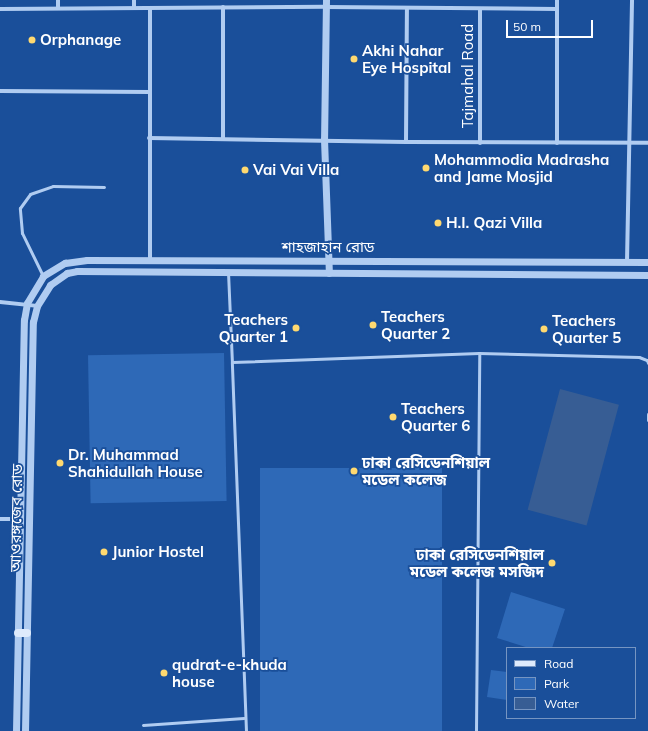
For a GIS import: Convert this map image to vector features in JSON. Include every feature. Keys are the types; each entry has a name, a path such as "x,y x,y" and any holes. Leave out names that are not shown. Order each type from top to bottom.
{"main road":[{"path":"18,633 27,633"}],"street":[{"path":"58,0 58,8"},
{"path":"134,0 134,8"},
{"path":"557,0 557,143"},
{"path":"627,262 631,143 632,0"},
{"path":"326,3 324,139 329,273"},
{"name":"Tajmahal Road","path":"0,9 223,7 326,3 407,9 557,10"},
{"path":"223,7 224,138"},
{"path":"150,8 150,260"},
{"path":"406,142 407,9"},
{"name":"Tajmahal Road","path":"480,9 480,143"},
{"path":"0,91 150,92"},
{"name":"Tajmahal Road","path":"149,138 324,139 480,143 648,143"},
{"name":"শাহজাহান রোড","path":"27,303 43,276 54,268 74,261 329,260 648,262"},
{"name":"শাহজাহান রোড","path":"37,306 50,284 67,273 228,272 648,275"},
{"path":"0,302 27,303 37,306"},
{"name":"আওরঙ্গজেব রোড","path":"16,731 24,320 27,303"},
{"name":"আওরঙ্গজেব রোড","path":"25,731 33,322 37,306"},
{"path":"0,520 21,519"}],"lane":[{"path":"43,276 22,233 20,208 30,194 53,186 104,187"},
{"path":"228,272 244,718 246,731"},
{"path":"232,362 479,353 639,357 647,360 648,363"},
{"path":"476,731 479,353"},
{"path":"143,725 244,718"}],"green space":[{"path":"224,353 227,501 91,503 88,355"},
{"path":"260,468 442,468 442,731 260,731"},
{"path":"511,592 565,609 552,647 526,647 497,638"},
{"path":"491,670 506,672 506,700 487,697"}],"water":[{"path":"560,389 619,405 587,526 528,510"}],"place":[{"name":"Orphanage","path":"32,40"},
{"name":"Akhi Nahar Eye Hospital","path":"354,59"},
{"name":"Mohammodia Madrasha and Jame Mosjid","path":"426,168"},
{"name":"Vai Vai Villa","path":"245,170"},
{"name":"H.I. Qazi Villa","path":"438,223"},
{"name":"Teachers Quarter 2","path":"373,325"},
{"name":"Teachers Quarter 1","path":"296,328"},
{"name":"Teachers Quarter 5","path":"544,329"},
{"name":"Teachers Quarter 6","path":"393,417"},
{"name":"Dr. Muhammad Shahidullah House","path":"60,463"},
{"name":"ঢাকা রেসিডেনশিয়াল মডেল কলেজ","path":"354,471"},
{"name":"Junior Hostel","path":"104,552"},
{"name":"ঢাকা রেসিডেনশিয়াল মডেল কলেজ মসজিদ","path":"552,563"},
{"name":"qudrat-e-khuda house","path":"164,673"}]}
